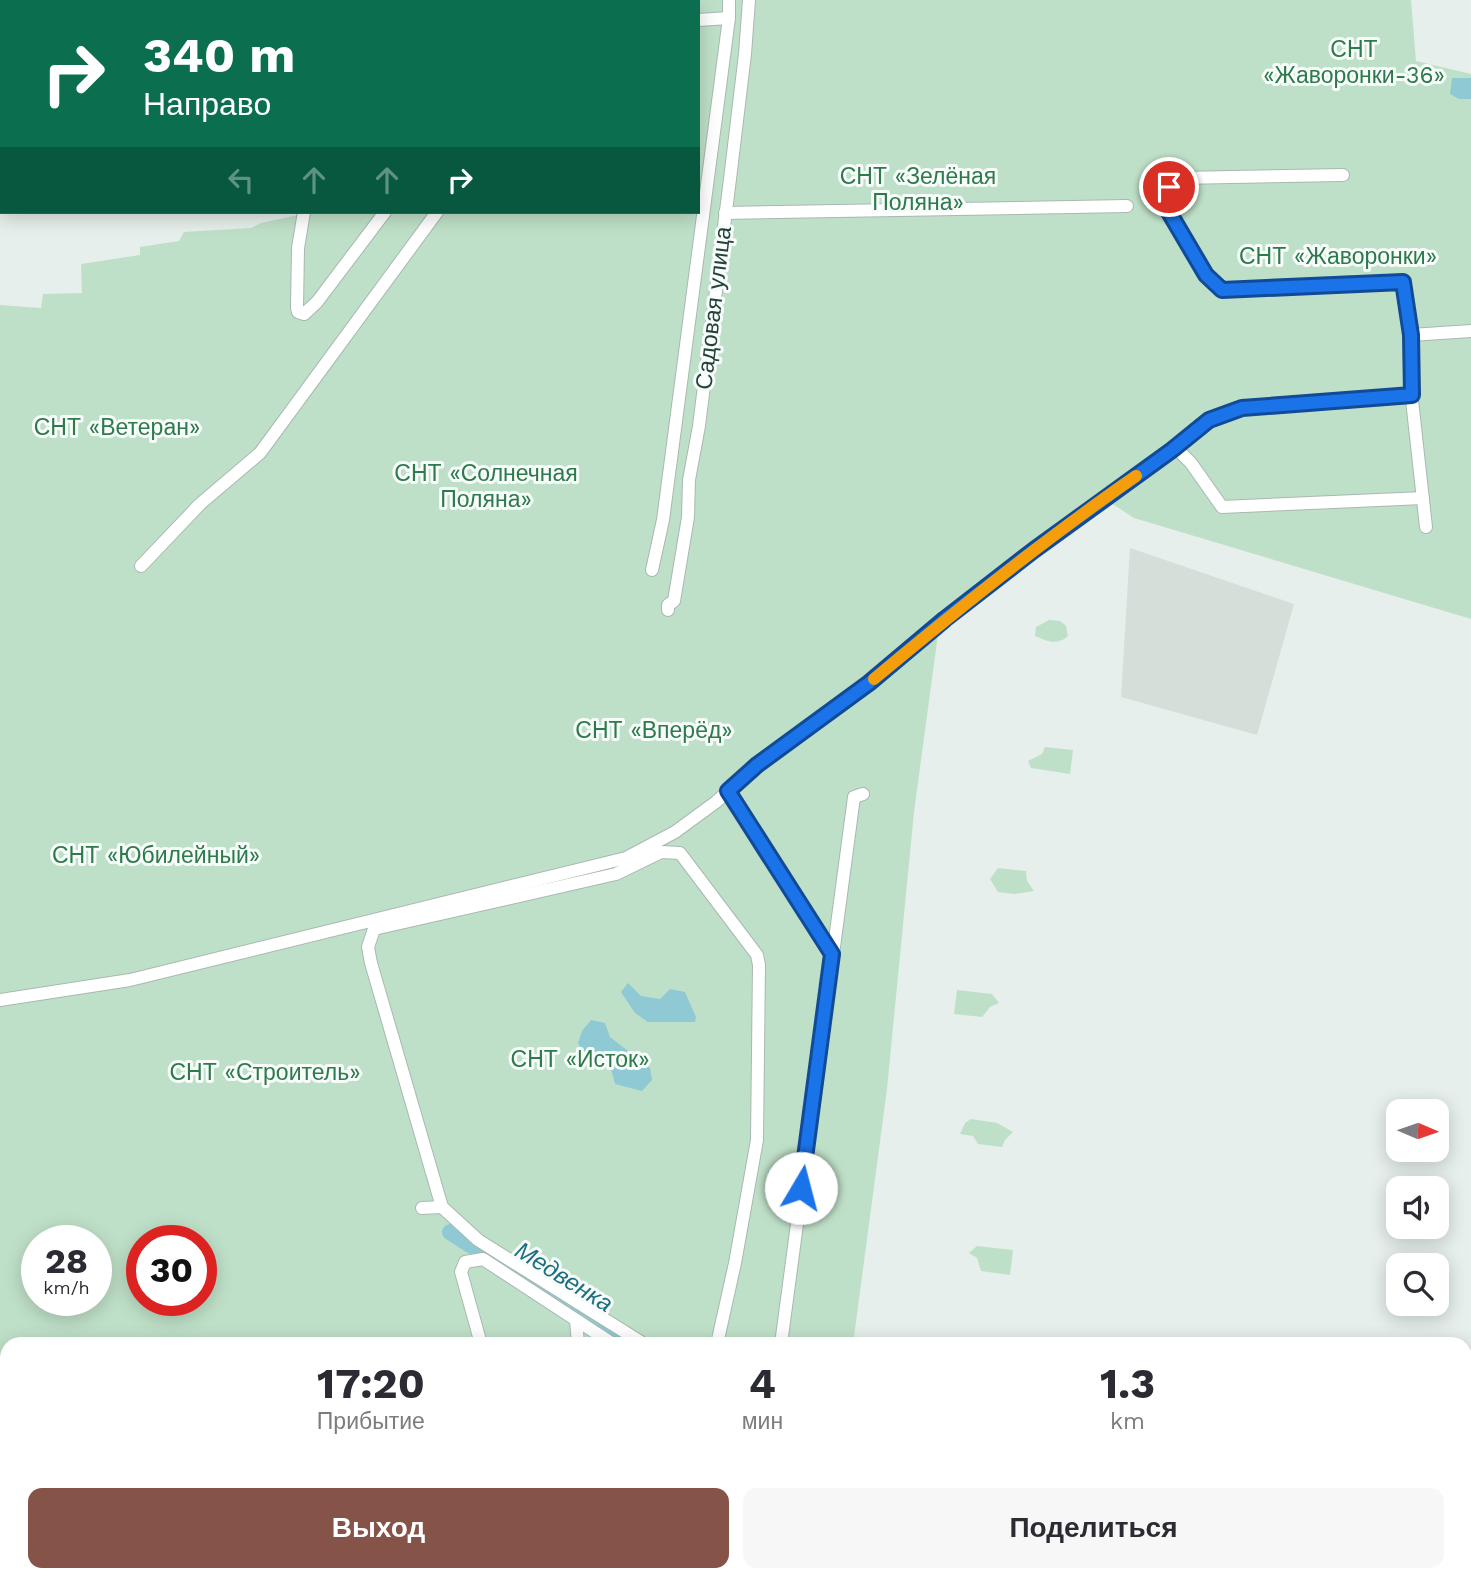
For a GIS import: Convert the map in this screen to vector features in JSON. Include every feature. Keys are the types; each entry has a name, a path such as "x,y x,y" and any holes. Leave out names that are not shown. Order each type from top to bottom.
{"street":[{"path":"652,570 664,506 729,18 729,0"},
{"name":"Садовая улица","path":"668,610 668,605 674,601 688,517 689,481 699,426 745,54 749,2"},
{"path":"700,20 729,18"},
{"path":"1343,175 1180,177 1169,187 1166,207 1206,275 1222,290 1403,282 1411,335 1412,395 1426,527"},
{"path":"725,212 1127,206"},
{"path":"304,214 298,248 297,308 301,314 308,312 383,214"},
{"path":"141,566 200,504 260,453 436,214"},
{"path":"1411,335 1471,331"},
{"path":"0,1000 130,980 619,860 642,851 675,832 757,765 869,683 945,619 1034,550 1209,420 1242,408 1412,395"},
{"path":"1175,447 1191,463 1222,507 1423,498"},
{"path":"728,791 832,954"},
{"path":"782,1337 855,797 863,794"},
{"path":"632,1337 478,1240 442,1207 368,947 374,929 616,874 662,852 673,851 680,853 757,955 759,965 757,1140 719,1337"},
{"path":"422,1208 442,1207"},
{"path":"479,1337 461,1272 465,1262 483,1259 602,1337"},
{"path":"576,1320 577,1337"}],"shaded area":[{"path":"1130,548 1294,604 1257,735 1121,697"}],"green space":[{"path":"700,0 1411,0 1416,61 1471,74 1471,619 1134,518 1108,501 939,627 914,812 887,1089 854,1337 0,1337 0,305 41,308 43,294 82,293 81,264 140,255 140,247 179,241 184,232 251,228 261,223 303,214 700,214"},
{"path":"1049,620 1060,621 1066,626 1068,636 1056,642 1035,636 1036,627"},
{"path":"1045,747 1073,750 1070,774 1031,768 1028,761 1042,754"},
{"path":"998,868 1026,871 1027,881 1034,891 1014,894 998,892 990,879"},
{"path":"957,990 992,994 999,1003 990,1007 982,1017 954,1014"},
{"path":"971,1119 997,1123 1013,1132 1002,1147 978,1144 973,1136 960,1134 965,1123"},
{"path":"977,1246 1013,1250 1010,1275 981,1271 977,1258 969,1253"}],"water":[{"path":"1452,78 1471,78 1471,99 1459,99 1450,94"},
{"path":"628,983 641,996 660,999 670,989 685,992 696,1017 695,1022 648,1022 635,1013 621,992"},
{"path":"591,1020 605,1023 610,1037 650,1068 652,1080 642,1091 615,1084 610,1065 589,1055 578,1043 582,1031"}],"waterway":[{"name":"Медвенка","path":"450,1232 470,1245"},
{"name":"Медвенка","path":"475,1248 617,1337"}],"slow traffic":[{"path":"874,679 945,619 1034,550 1136,476"}],"route":[{"path":"801,1188 832,954 728,791 757,765 869,683 945,619 1034,550 1209,420 1242,408 1412,395 1411,335 1403,282 1222,290 1206,275 1174,223 1166,207 1169,187"}],"park label":[{"name":"СНТ «Жаворонки-36»","path":"1354,62"},
{"name":"СНТ «Зелёная Поляна»","path":"918,189"},
{"name":"СНТ «Жаворонки»","path":"1338,256"},
{"name":"СНТ «Ветеран»","path":"117,427"},
{"name":"СНТ «Солнечная Поляна»","path":"486,486"},
{"name":"СНТ «Вперёд»","path":"654,730"},
{"name":"СНТ «Юбилейный»","path":"156,855"},
{"name":"СНТ «Исток»","path":"580,1059"},
{"name":"СНТ «Строитель»","path":"265,1072"}]}
